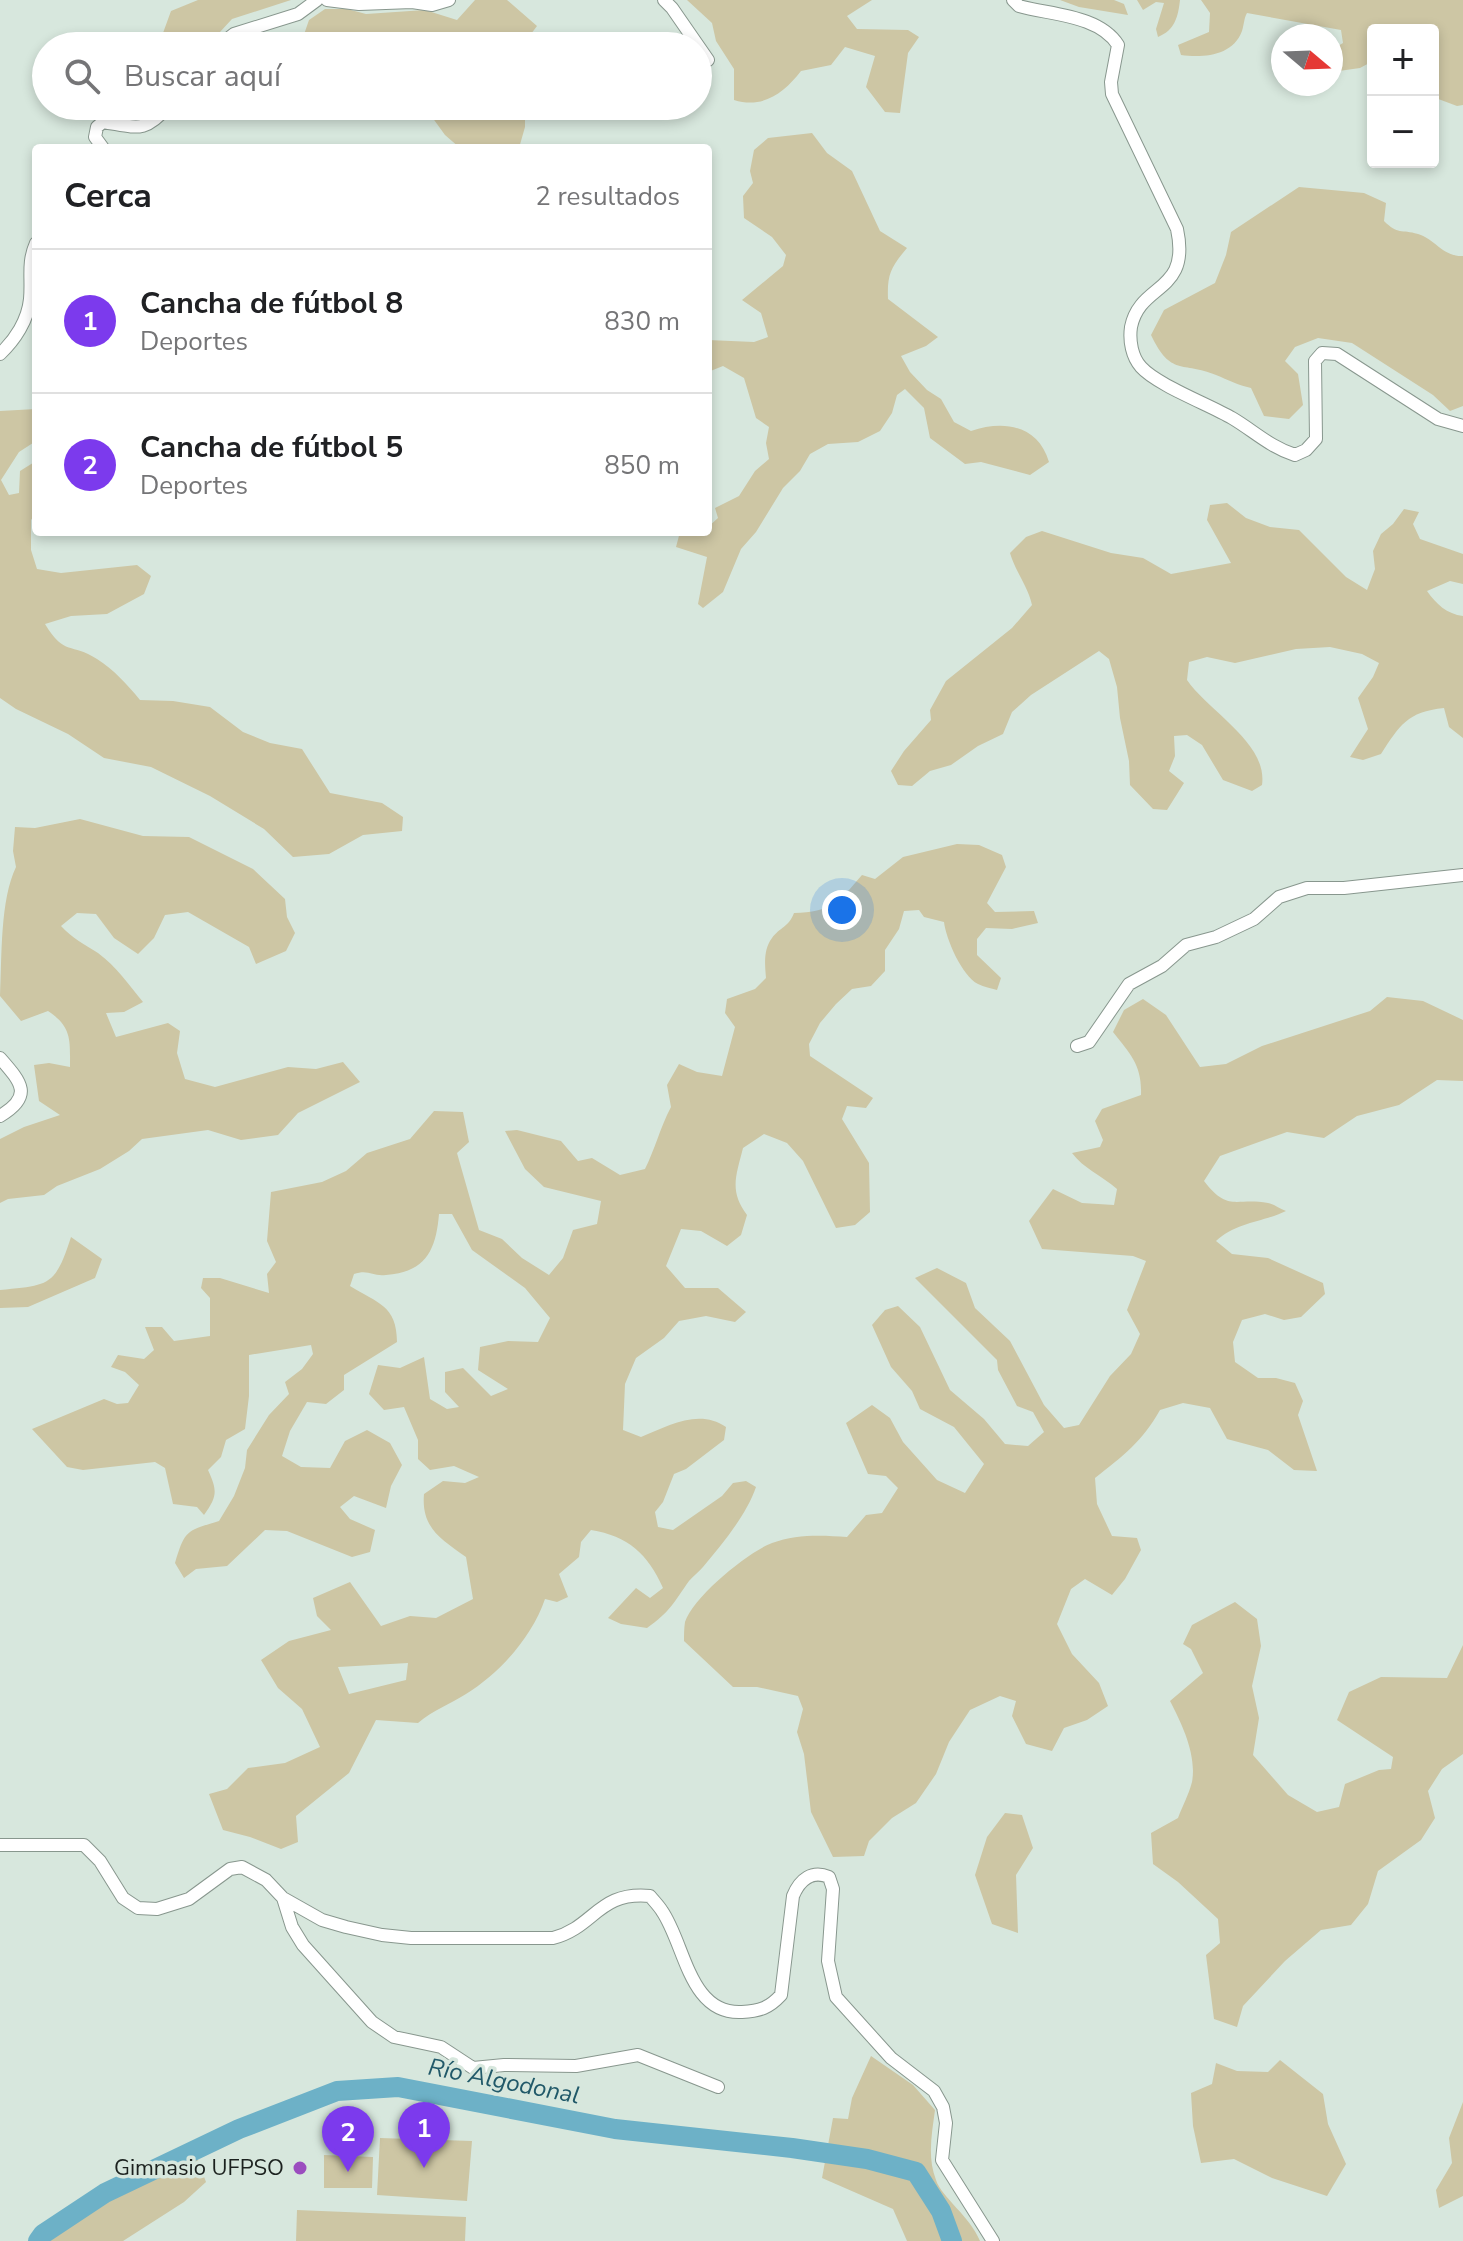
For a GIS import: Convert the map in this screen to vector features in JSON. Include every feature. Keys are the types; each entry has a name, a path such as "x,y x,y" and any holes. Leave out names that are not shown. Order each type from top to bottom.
{"street":[{"path":"240,32 298,14 317,0"},
{"path":"327,0 359,4 412,2 432,5 449,0"},
{"path":"664,0 689,32"},
{"path":"1013,0 1019,6 1097,25 1111,33 1118,45 1111,82 1112,94 1177,229 1181,249 1178,266 1170,281 1142,305 1131,326 1131,350 1142,368 1234,419 1278,450 1295,455 1306,450 1316,439 1315,361 1322,353 1337,354 1430,415 1463,426"},
{"path":"100,144 95,137 97,127 103,122 137,128 148,126 154,120"},
{"path":"0,354 24,323 30,299 32,252"},
{"path":"1077,1046 1089,1042 1129,984 1162,966 1186,945 1216,937 1254,919 1279,897 1307,888 1344,888 1463,875"},
{"path":"0,1058 20,1081 21,1093 18,1102 0,1116"},
{"path":"0,1845 84,1845 100,1861 123,1898 138,1908 157,1909 189,1899 230,1869 242,1867 266,1880 283,1898 322,1920 382,1935 540,1939 570,1934 608,1902 632,1895 650,1896 663,1911 700,1991 713,2006 733,2013 771,2006 781,1995 789,1922 798,1885 810,1875 829,1877 833,1889 828,1961 836,1997 891,2058 934,2091 943,2107 946,2123 942,2160 993,2241"},
{"path":"283,1898 292,1927 303,1945 372,2022 394,2037 441,2047 473,2068 576,2066 638,2055 718,2087"}],"shaded area":[{"path":"198,0 291,0 232,19 220,32 163,32 171,11"},
{"path":"475,0 507,0 537,26 532,32 305,32 309,20 325,9 347,9 366,14 425,10 457,20"},
{"path":"687,0 872,0 847,16 857,29 908,30 919,37 908,53 900,113 885,112 866,87 875,56 845,47 831,65 801,71 772,97 754,102 734,100 734,69 716,41 712,23"},
{"path":"1060,0 1114,0 1124,4 1128,15 1079,7"},
{"path":"1137,0 1180,0 1172,27 1158,37 1156,29 1164,3 1156,2 1143,10"},
{"path":"1201,0 1463,0 1463,105 1439,99 1439,24 1367,24 1367,64 1343,70 1343,24 1308,24 1247,13 1242,31 1232,46 1216,54 1181,55 1178,45 1209,32 1210,13"},
{"path":"434,120 525,120 520,144 455,144"},
{"path":"812,133 827,153 852,171 880,231 907,248 891,271 888,299 938,337 926,346 901,356 910,372 927,390 941,399 954,422 971,431 996,426 1018,428 1037,440 1049,462 1030,475 981,462 965,464 930,438 924,408 905,389 897,395 892,413 880,431 858,442 828,444 810,454 741,549 723,592 703,608 698,604 707,557 676,547 679,536 712,536 712,523 718,518 715,508 739,496 755,471 769,459 766,443 769,427 756,418 744,378 723,366 712,370 712,340 754,342 768,337 761,313 742,300 783,266 786,255 772,237 744,218 743,196 753,183 750,171 754,150 768,138"},
{"path":"1299,187 1364,193 1386,203 1384,221 1393,228 1418,234 1450,254 1463,256 1463,406 1450,411 1433,395 1352,343 1318,338 1295,347 1285,361 1298,374 1303,405 1289,419 1264,416 1251,388 1204,371 1178,366 1158,348 1151,335 1164,310 1215,283 1231,232"},
{"path":"32,409 32,444 19,452 1,480 9,495 19,493 20,471 32,464 31,550 37,569 61,573 137,565 151,576 144,594 107,614 71,616 45,624 58,641 103,663 140,700 210,707 243,732 270,743 302,749 330,793 382,803 403,817 402,831 363,835 329,854 293,857 264,829 210,796 151,767 104,758 68,734 0,698 0,411"},
{"path":"1227,503 1246,518 1270,527 1299,530 1346,577 1367,590 1375,569 1373,551 1381,534 1404,509 1419,512 1413,524 1420,539 1463,554 1463,584 1450,581 1427,591 1442,608 1463,616 1463,738 1449,727 1444,708 1431,710 1406,722 1381,754 1363,760 1350,757 1368,729 1358,698 1379,663 1362,654 1330,647 1296,649 1235,663 1207,657 1189,662 1187,680 1247,742 1256,755 1262,785 1252,791 1223,780 1202,745 1187,735 1174,736 1175,756 1169,771 1184,783 1167,810 1153,809 1130,785 1117,687 1109,659 1099,651 1031,695 1012,712 1003,734 978,746 951,765 930,771 912,786 898,785 891,771 931,720 930,710 946,681 1012,628 1032,605 1010,553 1026,537 1042,531 1111,553 1143,558 1171,574 1231,563 1207,520 1210,505"},
{"path":"80,819 143,836 189,837 253,869 285,899 287,917 295,933 286,951 256,964 249,947 188,912 165,915 154,938 138,954 114,938 96,914 77,913 61,926 111,964 143,1002 124,1012 106,1013 116,1037 168,1023 180,1031 177,1053 185,1079 215,1087 288,1067 316,1069 343,1062 360,1082 298,1113 278,1135 241,1140 208,1130 142,1139 100,1169 57,1186 44,1195 8,1199 0,1203 0,1139 60,1115 39,1101 34,1065 49,1063 70,1067 68,1035 62,1023 48,1011 21,1021 0,996 4,912 16,867 13,851 15,827 35,828"},
{"path":"957,844 979,845 1002,855 1006,867 987,903 995,912 1034,911 1038,923 1012,929 986,928 977,939 977,955 1001,978 997,990 978,984 966,973 951,947 944,922 924,917 919,910 904,911 899,929 885,950 885,971 871,986 852,989 820,1023 809,1044 810,1056 873,1098 866,1108 847,1106 842,1119 869,1163 870,1212 855,1225 836,1228 803,1161 787,1143 764,1134 743,1148 738,1167 736,1191 747,1215 741,1235 727,1246 701,1231 681,1229 666,1266 685,1288 718,1288 746,1312 735,1322 706,1316 679,1321 664,1338 636,1358 625,1384 623,1430 641,1437 694,1419 705,1419 726,1427 724,1440 686,1469 674,1474 663,1502 655,1512 658,1527 673,1530 722,1496 733,1483 746,1481 756,1487 733,1529 666,1612 647,1628 621,1624 608,1618 636,1588 650,1598 663,1588 651,1565 626,1542 591,1530 581,1542 579,1557 559,1574 568,1597 557,1602 545,1599 532,1627 513,1653 491,1676 466,1694 418,1723 376,1720 349,1773 296,1816 298,1842 281,1849 223,1830 209,1794 227,1789 248,1768 285,1763 320,1747 302,1709 278,1688 261,1660 289,1641 331,1630 317,1616 313,1598 350,1582 381,1626 410,1616 436,1618 473,1599 466,1557 434,1532 426,1516 424,1494 443,1481 465,1483 479,1477 454,1466 430,1470 418,1459 418,1440 404,1407 384,1410 369,1394 378,1365 400,1368 424,1357 430,1399 447,1409 459,1407 445,1392 445,1372 463,1368 491,1396 508,1389 478,1370 480,1347 508,1341 538,1342 550,1318 525,1288 472,1250 452,1214 439,1214 435,1238 420,1264 400,1273 354,1274 350,1286 384,1306 393,1320 397,1342 344,1375 344,1390 326,1404 307,1402 290,1431 282,1456 301,1467 330,1468 345,1441 367,1430 390,1443 402,1465 391,1486 386,1508 354,1496 340,1507 350,1519 375,1530 370,1552 352,1557 287,1531 265,1530 227,1566 196,1569 184,1578 175,1563 188,1533 219,1521 234,1496 245,1468 247,1450 269,1415 289,1394 285,1382 302,1369 313,1354 311,1345 249,1355 245,1429 226,1440 221,1457 208,1470 215,1493 204,1515 197,1507 173,1504 165,1468 155,1462 83,1470 67,1467 32,1429 104,1399 117,1404 128,1403 139,1385 125,1372 111,1367 118,1355 144,1359 154,1350 145,1327 162,1327 174,1341 210,1336 210,1298 201,1288 203,1278 220,1278 269,1293 267,1274 276,1262 267,1241 271,1192 322,1182 346,1171 367,1153 410,1139 434,1111 463,1112 469,1142 457,1153 479,1230 502,1239 522,1258 549,1275 563,1258 573,1230 597,1224 601,1201 544,1187 525,1169 505,1131 517,1130 561,1141 578,1161 592,1158 620,1175 645,1169 671,1107 667,1085 679,1064 697,1072 722,1076 735,1027 725,1013 727,999 755,989 766,978 766,953 772,938 794,913 826,908 840,899 862,875 875,879 903,857","holes":["408,1663 406,1680 349,1694 338,1667"]},
{"path":"1387,997 1423,1001 1463,1020 1463,1081 1437,1080 1399,1105 1357,1116 1324,1138 1287,1132 1220,1156 1204,1181 1227,1200 1268,1203 1286,1211 1241,1226 1216,1241 1232,1254 1268,1258 1323,1283 1325,1294 1301,1317 1284,1320 1265,1314 1242,1320 1233,1342 1235,1362 1258,1378 1276,1378 1295,1383 1303,1401 1298,1415 1317,1471 1294,1470 1268,1450 1227,1439 1210,1408 1183,1403 1160,1410 1139,1440 1095,1478 1097,1504 1112,1536 1137,1538 1141,1550 1112,1595 1085,1579 1071,1589 1057,1624 1072,1654 1099,1683 1108,1706 1087,1720 1064,1728 1052,1751 1026,1744 1012,1716 1016,1701 1000,1696 970,1710 949,1742 936,1774 916,1803 892,1818 869,1841 864,1856 833,1857 811,1812 804,1754 797,1732 803,1709 798,1696 757,1687 733,1687 684,1641 684,1629 690,1612 710,1588 762,1548 781,1540 800,1537 847,1537 866,1515 882,1513 898,1488 886,1476 868,1474 846,1423 872,1405 890,1418 903,1442 937,1480 965,1493 984,1464 954,1427 920,1409 912,1391 891,1367 872,1325 885,1310 898,1306 920,1327 950,1390 984,1419 1005,1444 1028,1446 1044,1432 1033,1412 1017,1406 998,1370 997,1360 915,1278 937,1268 966,1283 975,1308 1010,1341 1044,1405 1064,1428 1079,1425 1110,1376 1131,1354 1140,1334 1127,1310 1146,1261 1133,1256 1042,1249 1029,1221 1053,1189 1082,1203 1114,1205 1117,1189 1072,1153 1100,1147 1103,1140 1095,1121 1102,1109 1141,1095 1137,1068 1113,1032 1124,1010 1143,999 1166,1015 1200,1067 1226,1064 1262,1046 1370,1011"},
{"path":"71,1237 102,1259 95,1278 28,1307 0,1308 0,1290 30,1287 48,1280 54,1274"},
{"path":"1235,1602 1257,1619 1261,1646 1252,1686 1259,1718 1253,1755 1288,1795 1317,1812 1339,1807 1345,1784 1379,1770 1391,1769 1393,1757 1337,1720 1349,1692 1381,1677 1447,1678 1463,1645 1463,1754 1442,1769 1428,1791 1435,1818 1421,1840 1378,1871 1368,1904 1351,1925 1321,1930 1285,1961 1243,2006 1237,2027 1214,2019 1206,1955 1220,1943 1218,1919 1178,1882 1153,1864 1151,1833 1178,1818 1192,1782 1190,1751 1170,1701 1203,1673 1191,1649 1183,1644 1192,1625"},
{"path":"1005,1813 1022,1815 1033,1848 1016,1875 1018,1933 992,1924 975,1875 987,1837"},
{"path":"871,2056 913,2085 935,2110 931,2154 936,2180 944,2194 970,2223 980,2241 907,2241 893,2209 822,2178 833,2118 848,2119 852,2098"},
{"path":"1280,2060 1323,2094 1328,2124 1346,2164 1327,2196 1272,2178 1234,2159 1201,2163 1193,2126 1191,2093 1212,2084 1216,2063 1237,2071 1268,2072"},
{"path":"1463,2102 1463,2196 1439,2208 1436,2190 1452,2163 1449,2138"},
{"path":"380,2138 472,2141 467,2201 377,2195"},
{"path":"195,2152 206,2182 184,2202 123,2241 40,2241 44,2235 107,2194"},
{"path":"324,2155 373,2157 372,2188 324,2188"},
{"path":"297,2210 466,2217 465,2241 296,2241"}],"waterway":[{"name":"Río Algodonal","path":"38,2241 43,2234 105,2193 239,2129 337,2091 398,2087 615,2129 792,2148 867,2159 916,2172 941,2211 952,2241"}],"place":[{"name":"Gimnasio UFPSO","path":"300,2168"},
{"name":"Cancha de fútbol 8","path":"424,2168"},
{"name":"Cancha de fútbol 5","path":"348,2172"}]}
